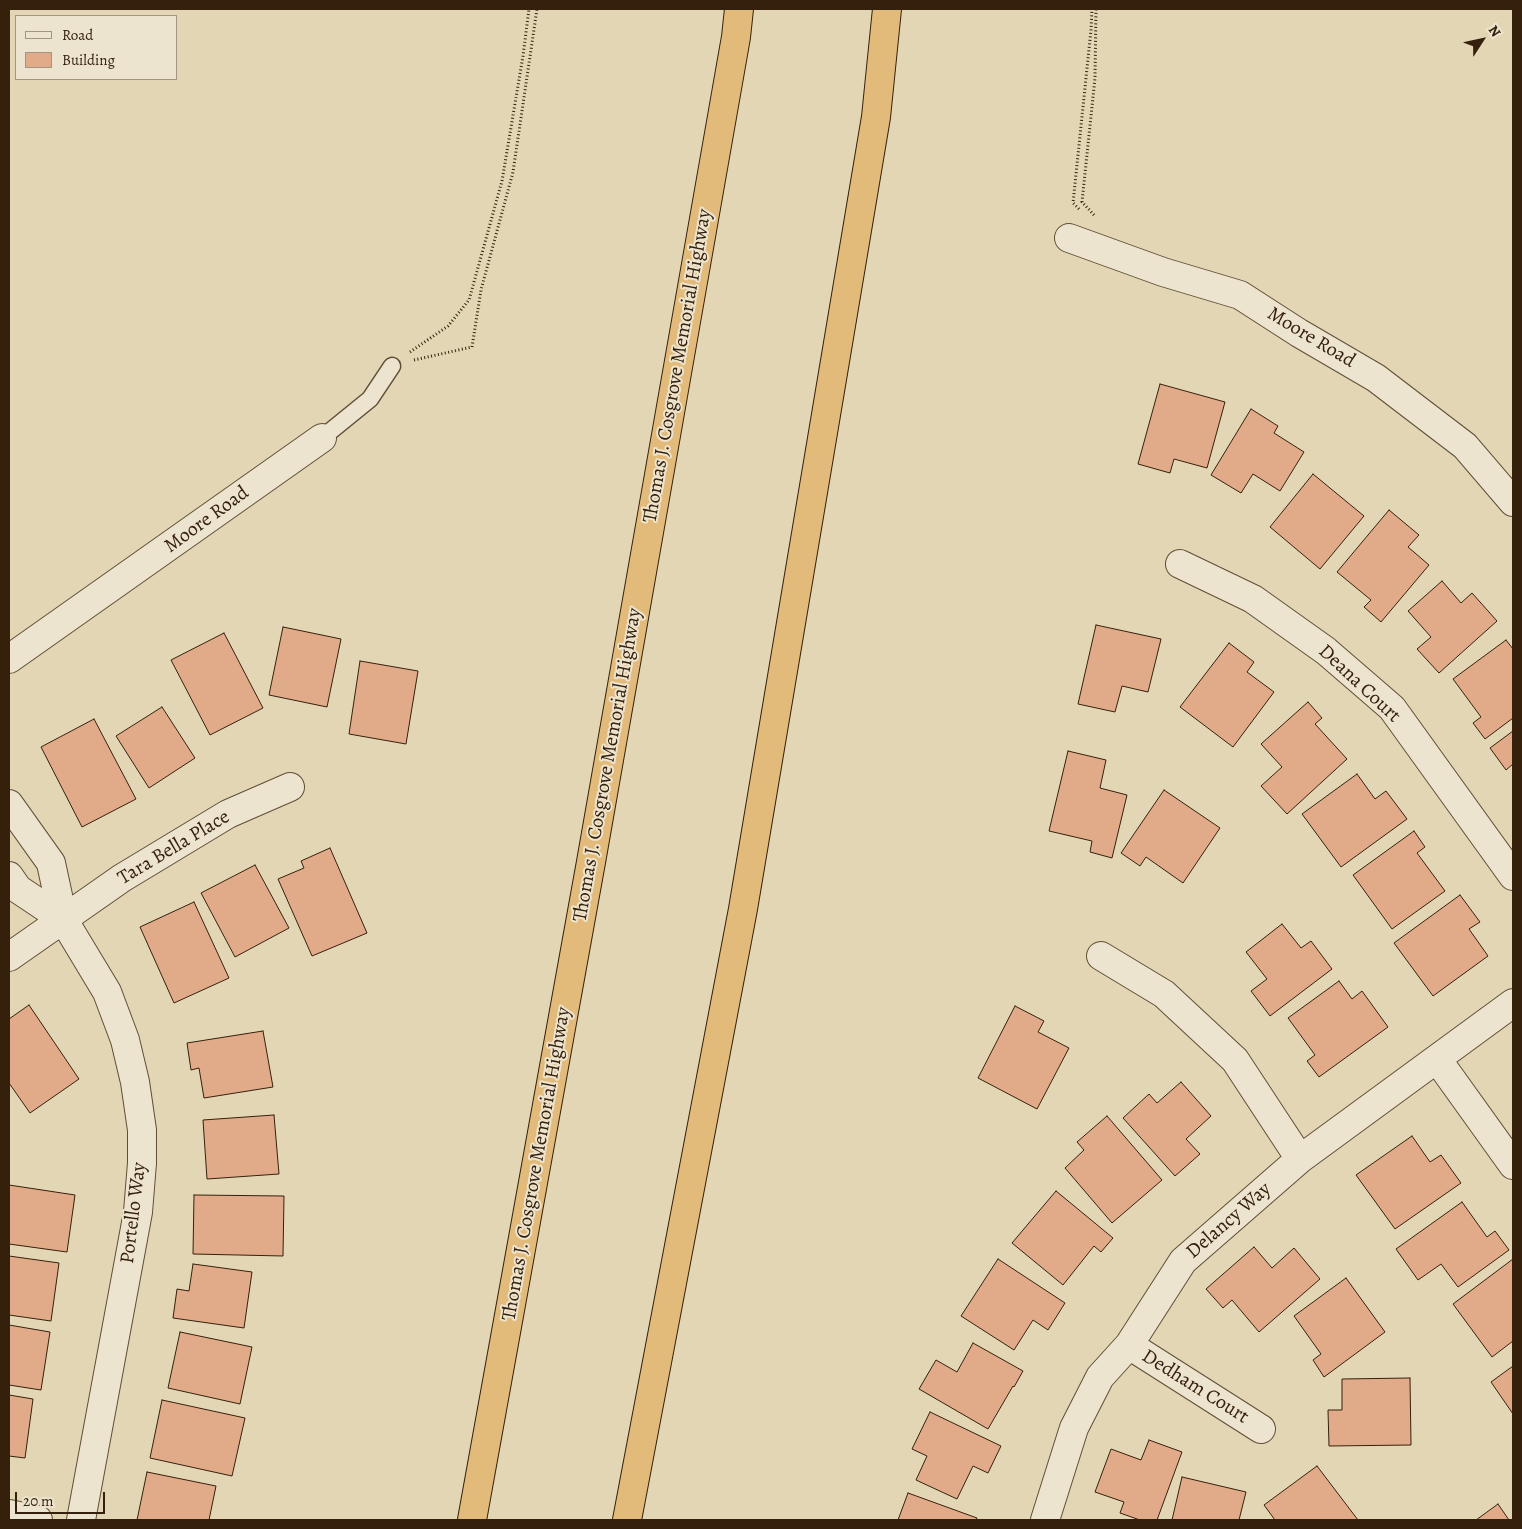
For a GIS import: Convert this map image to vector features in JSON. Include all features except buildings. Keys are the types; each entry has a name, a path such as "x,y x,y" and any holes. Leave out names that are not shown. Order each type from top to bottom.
{"highway":[{"name":"Thomas J. Cosgrove Memorial Highway","path":"472,1520 595,842 736,37 739,9"},
{"path":"627,1520 743,909 876,117 887,9"}],"street":[{"name":"Moore Road","path":"1069,238 1163,272 1240,296 1376,378 1465,446 1513,502"},
{"name":"Moore Road","path":"9,659 322,438"},
{"name":"Deana Court","path":"1180,564 1253,599 1326,651 1392,708 1513,876"},
{"name":"Tara Bella Place","path":"9,957 122,878 228,814 290,787"},
{"name":"Portello Way","path":"9,804 51,863 64,919 107,992 126,1040 135,1082 142,1130 142,1163 138,1212 81,1520"},
{"name":"Portello Way","path":"9,876 18,889 64,919"},
{"path":"1101,956 1164,994 1235,1060 1300,1159"},
{"name":"Delancy Way","path":"1045,1520 1074,1428 1100,1377 1128,1345 1183,1261 1300,1159 1513,1003"},
{"path":"1437,1059 1513,1165"},
{"name":"Dedham Court","path":"1128,1345 1261,1429"},
{"path":"9,1514 38,1520"}],"lane":[{"name":"Moore Road","path":"322,438 370,399 392,366"}],"path":[{"path":"392,366 448,326 469,300 502,181 529,9"},
{"path":"392,366 472,347 481,290 513,172 537,9"},
{"path":"1079,210 1073,203 1092,9"},
{"path":"1095,215 1082,202 1096,78 1096,9"}]}
